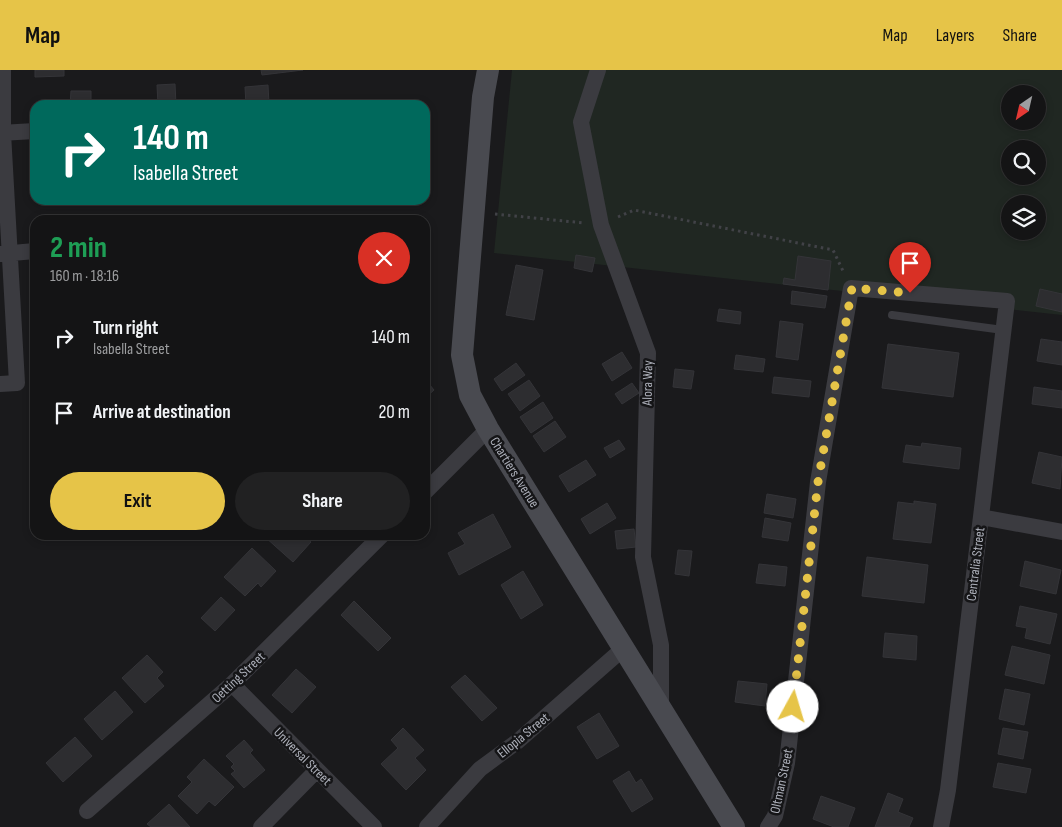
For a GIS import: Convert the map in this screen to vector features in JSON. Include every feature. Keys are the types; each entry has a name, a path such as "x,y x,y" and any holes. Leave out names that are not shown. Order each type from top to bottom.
{"street":[{"path":"0,384 17,383 5,254 1,133 3,70"},
{"name":"Chartiers Avenue","path":"488,70 483,97 472,212 462,355 470,395 488,429 734,827"},
{"name":"Alora Way","path":"598,70 581,122 601,225 648,353 643,558 661,645 661,707"},
{"path":"1,133 30,131"},
{"path":"5,254 30,252"},
{"name":"Centralia Street","path":"852,288 1007,302 949,780 941,827"},
{"name":"Oltman Street","path":"768,827 775,816 787,763 818,482 852,288"},
{"path":"430,487 488,429"},
{"path":"980,517 1062,532"},
{"name":"Oetting Street","path":"88,811 232,684 377,540"},
{"name":"Ellopia Street","path":"427,827 480,769 518,741 624,648"},
{"name":"Universal Street","path":"232,684 374,827"},
{"path":"261,827 318,770"}],"lane":[{"path":"892,315 1003,330"}],"path":[{"path":"472,212 601,225 634,210 833,250 852,288"}],"shaded area":[{"path":"512,70 1062,70 1062,315 494,253"}],"building":[{"path":"35,70 64,70 64,76 35,77"},
{"path":"261,70 303,70 262,75"},
{"path":"175,84 176,100 158,100 157,85"},
{"path":"268,85 269,100 246,100 245,87"},
{"path":"71,91 91,91 91,100 70,100"},
{"path":"576,255 595,258 592,272 574,268"},
{"path":"798,256 831,261 828,290 783,284 784,278 795,280"},
{"path":"516,265 543,270 534,320 506,315"},
{"path":"1040,289 1062,294 1062,312 1036,306"},
{"path":"792,291 827,296 825,308 791,304"},
{"path":"719,309 741,312 740,324 717,321"},
{"path":"780,321 803,324 798,360 776,357"},
{"path":"1041,339 1062,342 1062,365 1037,361"},
{"path":"888,344 959,353 953,397 882,388"},
{"path":"622,352 632,368 612,381 602,364"},
{"path":"736,355 765,359 763,372 734,369"},
{"path":"516,363 525,375 502,391 494,379"},
{"path":"675,369 694,371 691,389 673,387"},
{"path":"774,377 811,381 809,397 772,393"},
{"path":"529,380 540,396 520,411 508,394"},
{"path":"632,383 639,393 622,404 615,394"},
{"path":"430,385 434,390 430,394"},
{"path":"1034,387 1062,391 1062,408 1032,404"},
{"path":"543,402 553,418 531,433 520,417"},
{"path":"555,421 566,437 544,452 533,436"},
{"path":"619,440 625,449 610,458 604,448"},
{"path":"922,443 961,448 959,469 903,462 906,445 921,447"},
{"path":"1039,452 1062,457 1060,489 1032,483"},
{"path":"586,460 596,475 569,492 559,476"},
{"path":"767,494 796,499 793,518 764,513"},
{"path":"914,501 936,504 931,543 893,539 898,502 914,504"},
{"path":"607,503 616,518 590,534 581,519"},
{"path":"493,514 511,547 459,575 448,553 465,544 458,533"},
{"path":"765,518 791,523 788,541 762,537"},
{"path":"634,529 636,547 617,549 615,531"},
{"path":"268,540 309,540 311,542 293,562"},
{"path":"252,548 276,571 261,587 258,583 245,596 224,577"},
{"path":"678,550 692,551 689,576 675,574"},
{"path":"867,557 928,565 924,603 862,596"},
{"path":"1025,561 1061,570 1056,594 1020,586"},
{"path":"759,564 787,567 785,586 756,583"},
{"path":"523,571 543,605 521,619 501,585"},
{"path":"221,597 235,610 215,631 201,618"},
{"path":"354,601 391,638 378,651 341,615"},
{"path":"1020,606 1057,614 1050,644 1025,638 1027,628 1016,626"},
{"path":"885,633 917,636 916,660 883,657"},
{"path":"1012,646 1050,655 1044,684 1005,675"},
{"path":"147,655 163,672 157,678 164,686 145,703 122,678"},
{"path":"296,669 316,687 292,713 272,695"},
{"path":"465,675 497,708 482,721 451,687"},
{"path":"738,681 767,684 765,706 735,702"},
{"path":"1005,689 1030,694 1024,725 999,719"},
{"path":"115,691 133,712 102,740 84,719"},
{"path":"599,713 619,746 597,759 577,727"},
{"path":"403,728 424,750 415,758 426,770 406,790 381,764 398,748 391,740"},
{"path":"1003,728 1028,732 1023,759 998,754"},
{"path":"75,737 92,756 63,782 46,763"},
{"path":"244,740 253,750 250,753 265,770 244,788 231,774 235,771 231,767 234,764 226,756"},
{"path":"204,759 234,787 215,806 209,801 197,814 178,796 192,782 187,777"},
{"path":"998,763 1031,769 1026,793 993,787"},
{"path":"629,771 636,783 641,779 653,799 632,812 613,781"},
{"path":"888,793 903,799 898,812 913,818 909,827 875,827"},
{"path":"821,796 855,808 848,827 834,827 813,819"},
{"path":"169,804 190,827 151,827 147,824"}],"route":[{"path":"793,707 818,482 852,288 910,293"}]}
